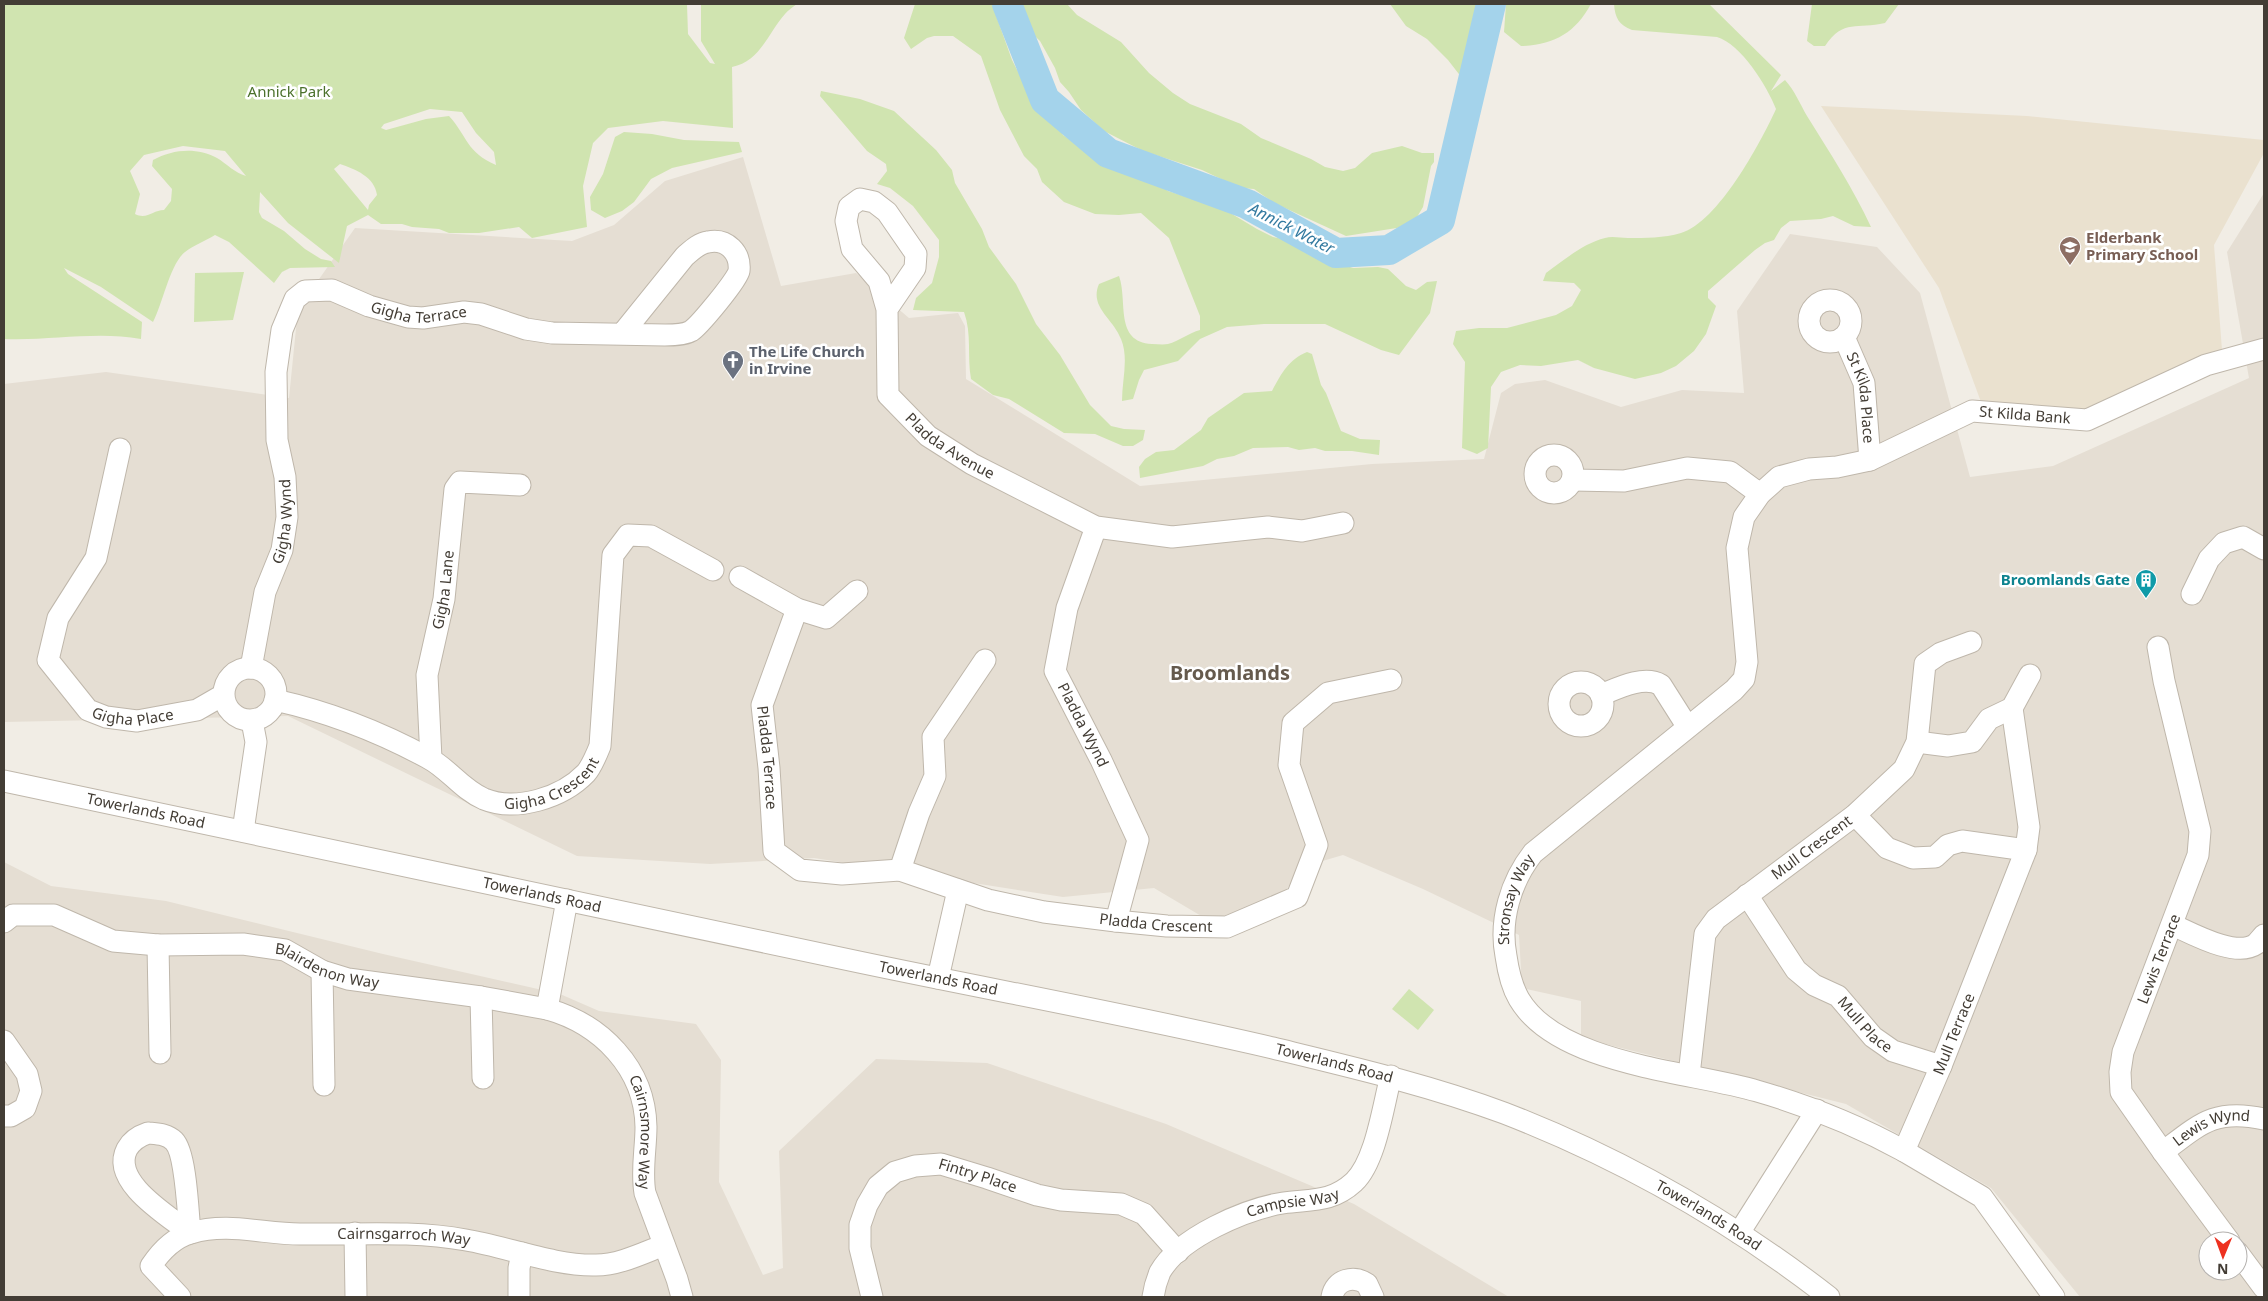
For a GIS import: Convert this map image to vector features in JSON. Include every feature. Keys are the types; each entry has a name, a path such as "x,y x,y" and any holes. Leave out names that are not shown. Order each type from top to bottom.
{"street":[{"name":"Pladda Avenue","path":"887,308 915,268 916,254 887,212 874,202 860,199 849,207 846,221 852,248 879,281 887,308 888,395 928,436 972,464 1096,528 1172,538 1268,527 1302,531 1343,523"},
{"name":"Gigha Terrace","path":"276,372 282,330 295,299 305,291 332,290 369,306 408,317 422,318 472,313 496,318 539,332 622,334 682,334 692,331 712,309 739,273 739,256 732,247 718,243 708,242 696,248 685,256 622,334"},
{"name":"St Kilda Place","path":"1844,337 1864,383 1870,460"},
{"name":"St Kilda Bank","path":"1740,577 1737,548 1744,518 1760,494 1779,478 1810,469 1837,467 1870,460 1972,412 2087,420 2206,365 2264,349"},
{"name":"Gigha Wynd","path":"251,668 266,592 282,550 287,517 285,477 277,440 276,372"},
{"name":"Gigha Place","path":"120,449 96,558 58,618 48,660 88,710 106,717 137,721 197,710 223,695"},
{"path":"1572,480 1624,481 1687,468 1730,472 1760,494"},
{"name":"Gigha Lane","path":"431,759 427,675 444,599 455,488 460,482 470,481 520,485"},
{"name":"Pladda Wynd","path":"1096,528 1067,608 1055,671 1101,760 1138,840 1116,921"},
{"name":"Gigha Crescent","path":"275,700 345,719 431,759 459,784 484,799 520,805 555,793 576,782 587,772 600,746 613,554 628,535 650,536 714,570"},
{"path":"2192,594 2209,559 2224,544 2243,536 2264,550"},
{"path":"740,577 797,609 826,618 857,591"},
{"name":"Stronsay Way","path":"1740,577 1747,662 1744,679 1734,690 1533,852 1524,864 1513,886 1504,923 1504,946 1508,967 1518,999 1535,1020 1552,1033 1582,1049 1615,1059 1756,1090 1817,1110 1867,1131 1904,1151"},
{"name":"Pladda Terrace","path":"797,609 762,705 769,768 774,851 800,870 842,874 900,870"},
{"name":"Mull Crescent","path":"1689,1075 1704,934 1716,919 1855,815 1904,769 1917,742 1925,664 1941,653 1971,642"},
{"name":"Lewis Terrace","path":"2158,647 2164,681 2200,831 2198,855 2124,1052 2120,1072 2121,1092 2222,1231"},
{"path":"900,870 935,776 933,737 985,660"},
{"path":"251,668 260,670 271,678 275,686 275,700 269,713 262,718 252,721 243,720 233,715 227,708 223,695 225,686 232,675 239,670 251,668"},
{"path":"1917,742 1948,746 1972,742 1988,719 2012,708 2030,675"},
{"name":"Pladda Crescent","path":"900,870 988,900 1044,912 1167,926 1227,927 1297,897 1317,845 1289,765 1293,723 1328,693 1391,680"},
{"path":"1601,695 1629,684 1655,682 1662,685 1687,726"},
{"name":"Mull Terrace","path":"1904,1151 1942,1066 2026,850 2029,827 2012,708"},
{"path":"243,831 256,742 252,721"},
{"name":"Towerlands Road","path":"4,781 938,978 1214,1034 1391,1076 1503,1113 1578,1146 1652,1182 1739,1233 1829,1297"},
{"path":"1855,815 1887,848 1913,858 1935,857 1948,845 1962,841 2026,850"},
{"path":"938,978 958,890"},
{"name":"Mull Place","path":"1747,895 1796,970 1814,985 1838,996 1873,1037 1893,1051 1942,1066"},
{"path":"547,1009 568,900"},
{"name":"Blairdenon Way","path":"4,922 13,915 54,915 113,941 158,945 243,944 285,950 322,971 348,979 480,997 547,1009"},
{"path":"2173,925 2220,944 2239,949 2256,944 2264,934"},
{"path":"158,945 160,1052"},
{"path":"322,971 324,1085"},
{"path":"480,997 483,1078"},
{"name":"Cairnsmore Way","path":"547,1009 578,1020 605,1038 626,1063 634,1078 640,1093 645,1118 643,1179 645,1193 682,1297"},
{"path":"4,1041 26,1074 31,1091 25,1108 11,1116 4,1116"},
{"name":"Campsie Way","path":"1153,1297 1160,1272 1178,1252 1202,1233 1258,1208 1284,1203 1322,1200 1339,1194 1355,1181 1369,1161 1391,1076"},
{"path":"1739,1233 1817,1110"},
{"name":"Lewis Wynd","path":"2163,1152 2200,1124 2220,1116 2242,1114 2264,1119"},
{"path":"1904,1151 1982,1197 2054,1297"},
{"name":"Fintry Place","path":"872,1297 860,1248 860,1225 867,1205 878,1186 894,1172 915,1166 941,1164 1037,1196 1061,1200 1120,1204 1144,1214 1178,1252"},
{"name":"Cairnsgarroch Way","path":"180,1297 151,1266 161,1252 174,1241 190,1233 211,1229 245,1228 299,1234 355,1232 423,1234 468,1240 566,1262 597,1265 633,1258 664,1245"},
{"path":"355,1232 356,1297"},
{"path":"519,1297 519,1268 522,1252"},
{"path":"2248,1266 2264,1288"},
{"path":"1332,1297 1336,1287 1342,1282 1354,1278 1367,1284 1373,1297"}],"shaded area":[{"name":"Elderbank Primary School","path":"1821,106 2027,116 2264,140 2264,153 2214,245 2222,350 2107,404 2076,413 1981,402 1939,288"},
{"path":"743,157 781,286 856,273 909,318 958,313 965,326 966,379 1140,486 1372,464 1484,459 1501,393 1515,384 1545,380 1621,407 1682,390 1744,393 1737,311 1790,234 1877,247 1920,293 1970,477 2053,466 2249,378 2227,252 2264,193 2264,1297 2080,1297 1991,1188 1846,1104 1581,1038 1581,1001 1522,988 1519,935 1423,889 1343,855 1302,867 1279,900 1208,920 1154,888 1063,897 814,858 710,864 577,856 288,716 4,722 4,384 106,372 289,398 298,309 355,228 572,241 614,225 665,181"},
{"path":"4,862 51,886 166,901 383,954 560,994 599,1011 696,1024 721,1060 719,1182 763,1275 783,1268 779,1151 876,1059 987,1063 1166,1124 1354,1204 1509,1297 4,1297"}],"green space":[{"name":"Annick Park","path":"4,4 687,4 688,34 710,63 715,64 701,41 701,4 797,4 785,14 757,53 742,64 732,67 733,128 663,121 608,128 593,143 583,186 587,227 532,238 519,227 479,233 449,233 439,229 412,227 402,224 381,224 368,215 347,226 339,263 288,223 260,192 259,212 262,218 284,231 305,249 321,259 331,261 335,267 290,268 282,272 274,283 229,242 215,235 185,252 175,265 153,322 101,287 64,268 68,274 142,322 141,339 90,336 4,339","holes":["430,109 462,112 476,133 494,152 496,165 486,160 473,149 449,116 426,119 386,130 381,128 384,124","183,146 225,151 246,176 235,171 217,158 201,152 185,151 161,156 153,160 152,166 172,189 171,201 164,210 139,216 135,214 140,194 130,171 144,155","340,164 346,166 358,171 372,183 377,195 369,205 368,210 334,169"]},
{"path":"915,4 992,4 1012,60 1029,93 1057,124 1063,135 1110,163 1124,167 1152,180 1168,191 1222,208 1273,237 1297,242 1312,252 1338,263 1353,268 1378,267 1388,269 1406,286 1416,290 1427,282 1437,281 1430,313 1399,355 1381,350 1325,324 1264,324 1227,327 1200,339 1178,361 1144,370 1133,399 1122,401 1125,354 1121,339 1099,306 1097,292 1099,284 1119,276 1127,328 1132,336 1140,342 1168,344 1200,330 1200,316 1169,238 1141,213 1119,215 1095,214 1064,202 1042,182 1037,169 1024,156 1000,110 981,56 953,36 927,38 911,49 904,38"},
{"path":"1017,4 1067,4 1077,15 1121,42 1149,73 1190,104 1241,124 1261,138 1311,159 1325,167 1343,171 1355,168 1372,153 1402,146 1422,153 1434,153 1434,162 1431,166 1423,207 1417,217 1403,227 1346,236 1274,203 1254,189 1240,188 1202,170 1143,151 1104,131 1081,110 1060,82 1055,68 1040,41 1022,24"},
{"path":"1390,4 1476,4 1474,23 1468,40 1468,58 1462,78 1448,60 1427,39 1406,26"},
{"path":"1506,4 1591,4 1578,23 1562,36 1544,43 1521,46 1504,32"},
{"path":"1614,4 1709,4 1781,75 1771,91 1785,80 1789,84 1849,184 1871,227 1854,226 1833,216 1821,219 1790,221 1781,228 1774,240 1765,243 1755,250 1708,291 1708,298 1716,306 1706,334 1694,351 1676,366 1661,373 1635,379 1594,368 1578,360 1541,366 1520,365 1501,372 1491,387 1488,448 1477,454 1462,448 1465,362 1453,344 1456,331 1479,328 1507,328 1556,315 1572,306 1581,290 1574,283 1543,281 1546,273 1574,252 1597,240 1608,237 1641,238 1668,236 1681,233 1695,226 1709,214 1736,180 1760,142 1776,109 1752,67 1726,41 1717,37 1632,30 1624,26 1619,20 1615,13"},
{"path":"1812,4 1899,4 1885,23 1845,28 1832,37 1825,46 1814,46 1807,41"},
{"path":"821,91 860,99 894,111 936,150 952,170 955,183 982,229 989,247 1016,284 1036,324 1060,355 1090,405 1111,426 1145,430 1143,440 1133,446 1123,446 1095,434 1064,433 1009,399 993,395 971,379 969,337 964,312 913,310 916,298 932,283 939,257 939,240 913,206 890,188 877,184 887,171 886,164 867,151 820,96"},
{"path":"624,132 652,134 684,140 739,142 742,152 672,168 651,179 634,202 622,211 605,218 591,210 590,197 603,174 615,137"},
{"path":"244,272 233,320 194,322 195,273"},
{"path":"1307,352 1312,354 1321,385 1341,431 1360,439 1380,440 1379,455 1352,451 1325,451 1315,448 1299,450 1288,447 1253,448 1234,456 1217,459 1203,466 1140,478 1139,467 1145,459 1156,452 1174,450 1201,430 1208,418 1244,393 1272,391 1290,363"},
{"path":"1409,989 1434,1010 1418,1030 1392,1009"}],"waterway":[{"name":"Annick Water","path":"1007,4 1045,100 1108,153 1247,204 1336,253 1389,250 1440,220 1491,4"}],"place":[{"name":"Elderbank Primary School","path":"2070,266"},
{"name":"The Life Church in Irvine","path":"733,380"},
{"name":"Broomlands Gate","path":"2146,599"}],"district":[{"name":"Broomlands","path":"1230,673"}]}
